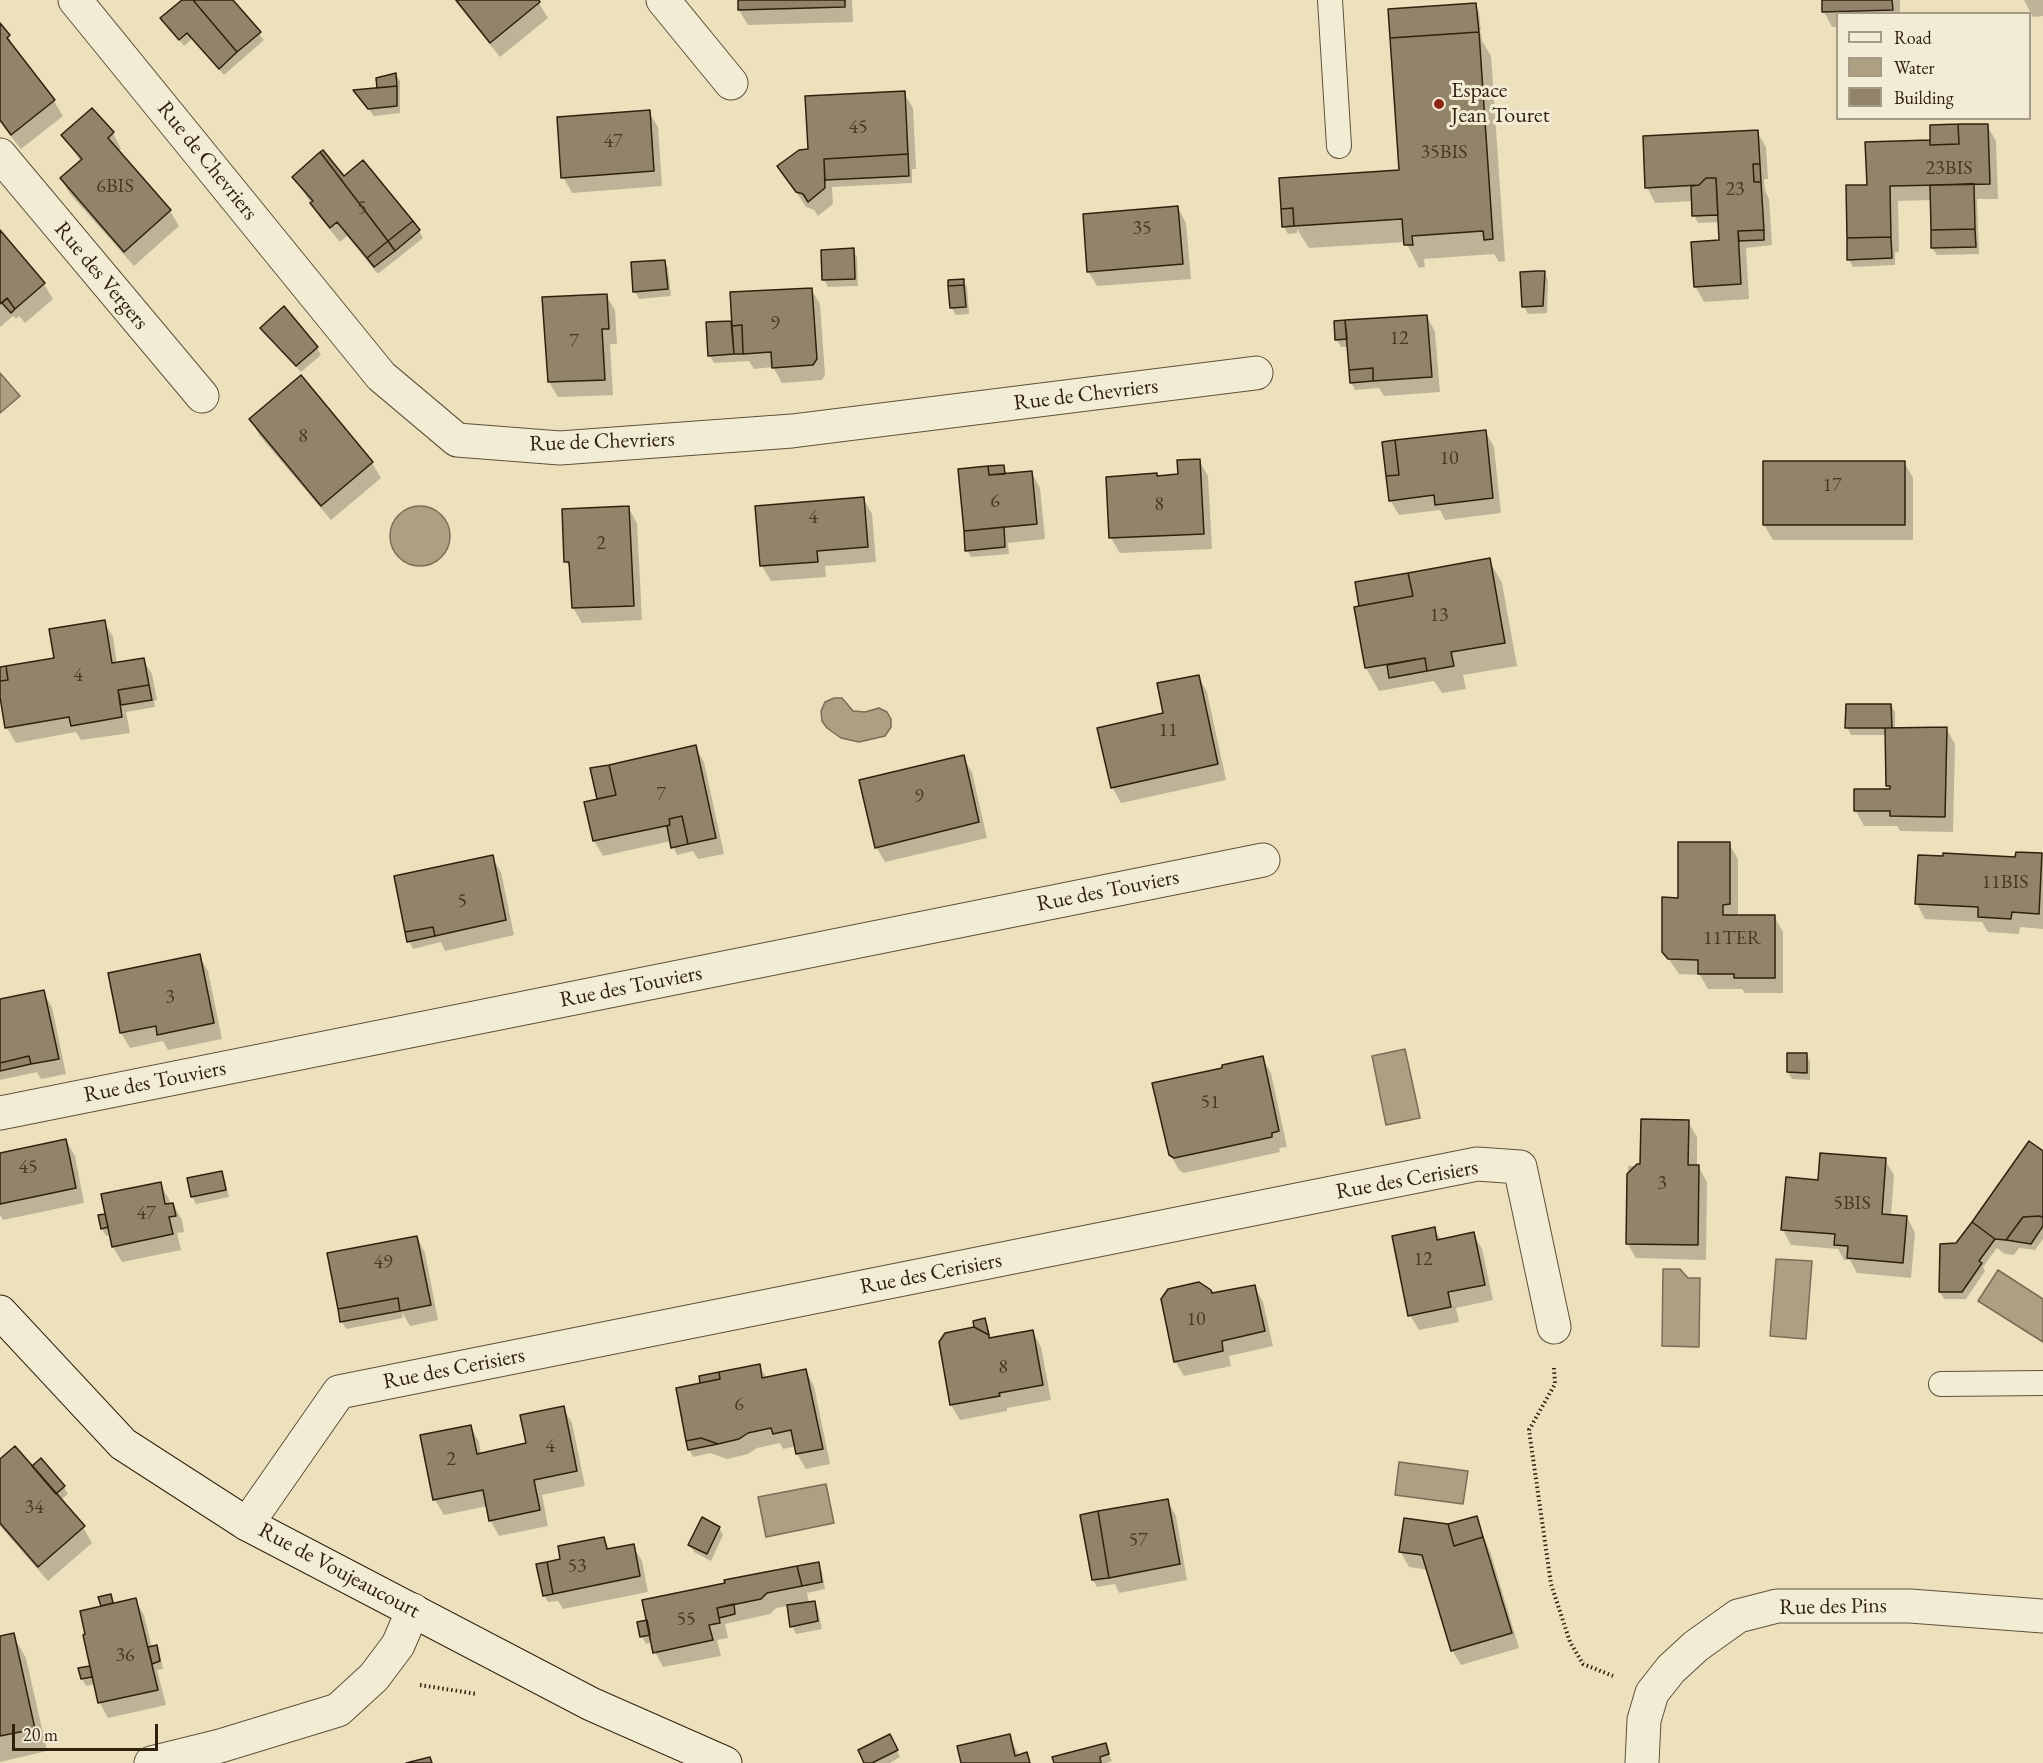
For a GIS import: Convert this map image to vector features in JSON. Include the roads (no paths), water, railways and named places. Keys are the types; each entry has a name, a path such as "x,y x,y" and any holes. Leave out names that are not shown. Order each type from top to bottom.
{"street":[{"name":"Rue de Chevriers","path":"75,0 381,376 458,440 560,448 792,431 1256,373"},
{"path":"663,0 730,83"},
{"name":"Rue des Vergers","path":"0,155 202,396"},
{"name":"Rue des Touviers","path":"0,1113 1263,860"},
{"name":"Rue des Cerisiers","path":"247,1524 339,1392 1477,1164 1520,1167 1554,1327"},
{"name":"Rue de Voujeaucourt","path":"0,1312 123,1444 247,1524 591,1704 725,1763"},
{"name":"Rue des Pins","path":"1642,1763 1644,1720 1652,1693 1671,1669 1696,1646 1738,1616 1777,1606 1910,1606 2043,1616"},
{"path":"151,1763 220,1746 338,1710 374,1677 398,1645 413,1610"}],"lane":[{"path":"1330,0 1339,146"},
{"path":"1941,1384 2043,1383"}],"water":[{"path":"0,373 20,396 0,413"},
{"path":"414,506 426,506 437,511 445,519 450,536 448,548 437,561 426,566 414,566 403,561 395,553 390,542 390,530 395,519 403,511"},
{"path":"834,698 842,698 853,711 865,712 879,708 887,712 891,719 891,727 885,736 859,742 841,738 827,728 822,721 821,711 825,702"},
{"path":"1405,1049 1420,1118 1386,1125 1372,1056"},
{"path":"1776,1259 1812,1261 1806,1339 1770,1336"},
{"path":"1663,1269 1680,1269 1688,1278 1700,1278 1699,1347 1662,1346"},
{"path":"1998,1270 2043,1299 2043,1342 1978,1301"},
{"path":"1399,1462 1468,1471 1463,1504 1395,1495"},
{"path":"826,1484 834,1523 766,1537 758,1497"}],"place":[{"name":"Espace Jean Touret","path":"1439,104"}]}
